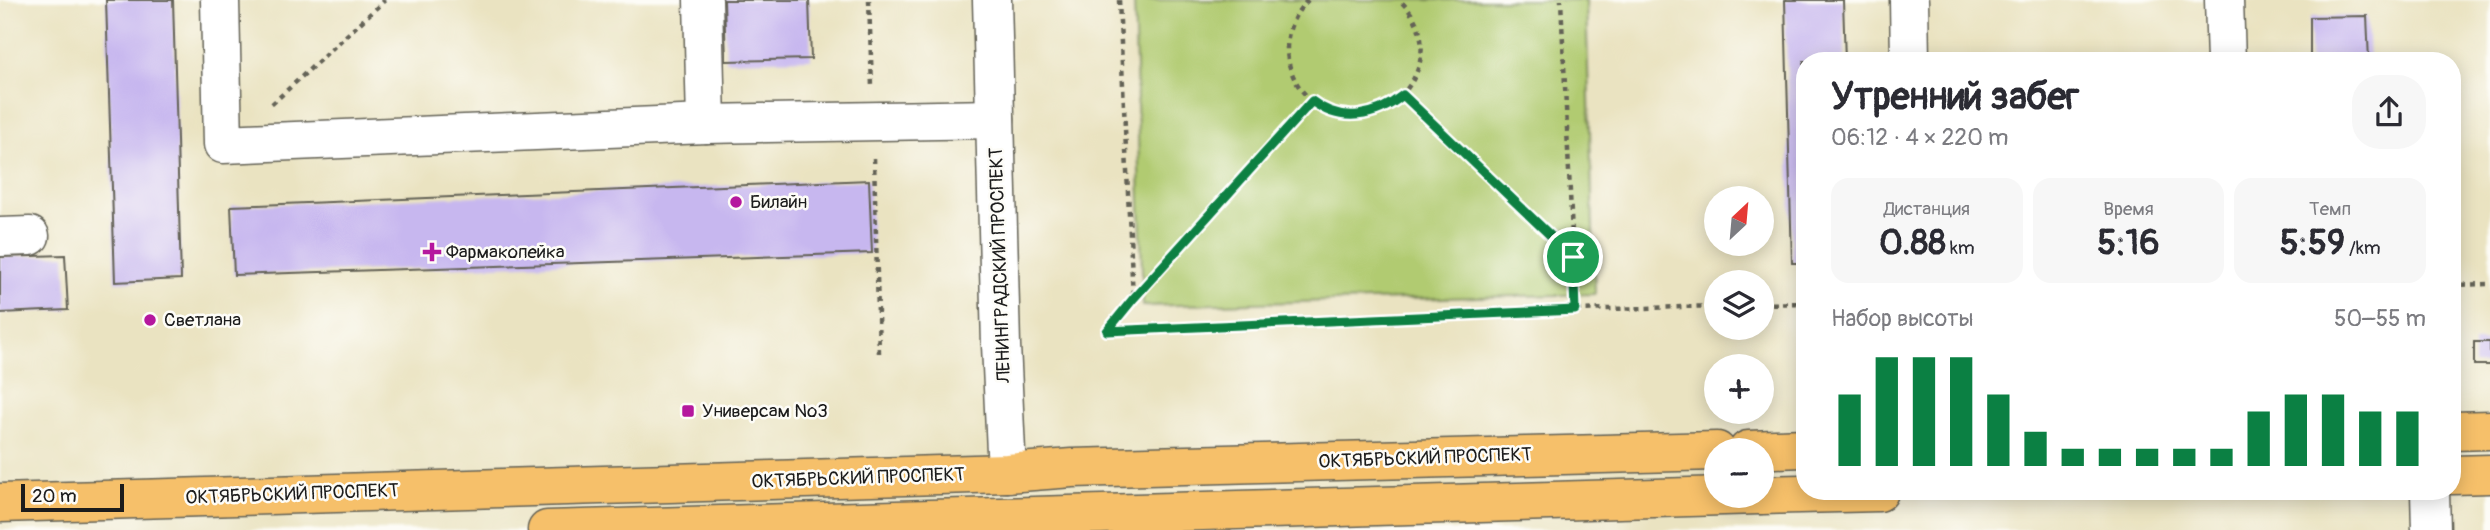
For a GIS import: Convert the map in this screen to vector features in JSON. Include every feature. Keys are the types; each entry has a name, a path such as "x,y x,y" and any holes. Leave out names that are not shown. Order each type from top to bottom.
{"main road":[{"path":"2461,431 2490,430"},
{"path":"1774,449 1796,448"},
{"name":"ОКТЯБРЬСКИЙ ПРОСПЕКТ","path":"0,502 1007,473 1072,468 1704,451"},
{"name":"ЛЕНИНГРАДСКИЙ ПРОСПЕКТ","path":"1006,523 1007,473"},
{"path":"2461,475 2490,474"},
{"path":"1774,495 1796,494"},
{"path":"547,530 1006,523 1704,497"}],"street":[{"path":"220,0 223,144 706,124 995,119"},
{"path":"703,0 706,124"},
{"name":"ЛЕНИНГРАДСКИЙ ПРОСПЕКТ","path":"992,0 1007,473"},
{"path":"1909,0 1910,52"},
{"path":"2224,0 2225,52"},
{"path":"2430,500 2431,530"}],"path":[{"path":"270,106 385,0"},
{"path":"869,0 879,354"},
{"path":"1119,0 1133,299"},
{"path":"1561,0 1575,310"},
{"path":"1305,1 1293,19 1287,37 1287,57 1292,75 1312,101 1333,113 1352,116 1371,114 1389,106 1403,95 1414,79 1420,61 1421,41 1416,23 1401,1"},
{"path":"1403,95 1573,257"},
{"path":"1312,101 1107,331 1704,306"},
{"path":"2461,285 2490,284"},
{"path":"1774,304 1796,303"}],"green space":[{"path":"1134,0 1586,0 1595,294 1143,306"}],"building":[{"path":"106,0 173,0 181,279 115,282"},
{"path":"724,0 809,0 811,59 726,61"},
{"path":"1785,0 1843,0 1845,52 1796,52 1796,263 1792,263"},
{"path":"2367,16 2369,52 2310,52 2310,17"},
{"path":"869,180 872,253 234,275 231,206"},
{"path":"65,255 68,310 0,313 0,257"},
{"path":"2474,342 2490,342 2490,365 2474,365"}],"place":[{"name":"Билайн","path":"736,202"},
{"name":"Фармакопейка","path":"432,252"},
{"name":"Светлана","path":"150,320"},
{"name":"Универсам №3","path":"688,411"}],"route":[{"path":"1403,95 1573,257 1575,310 1107,331 1312,101 1333,113 1352,116 1371,114 1389,106 1403,95"}]}
